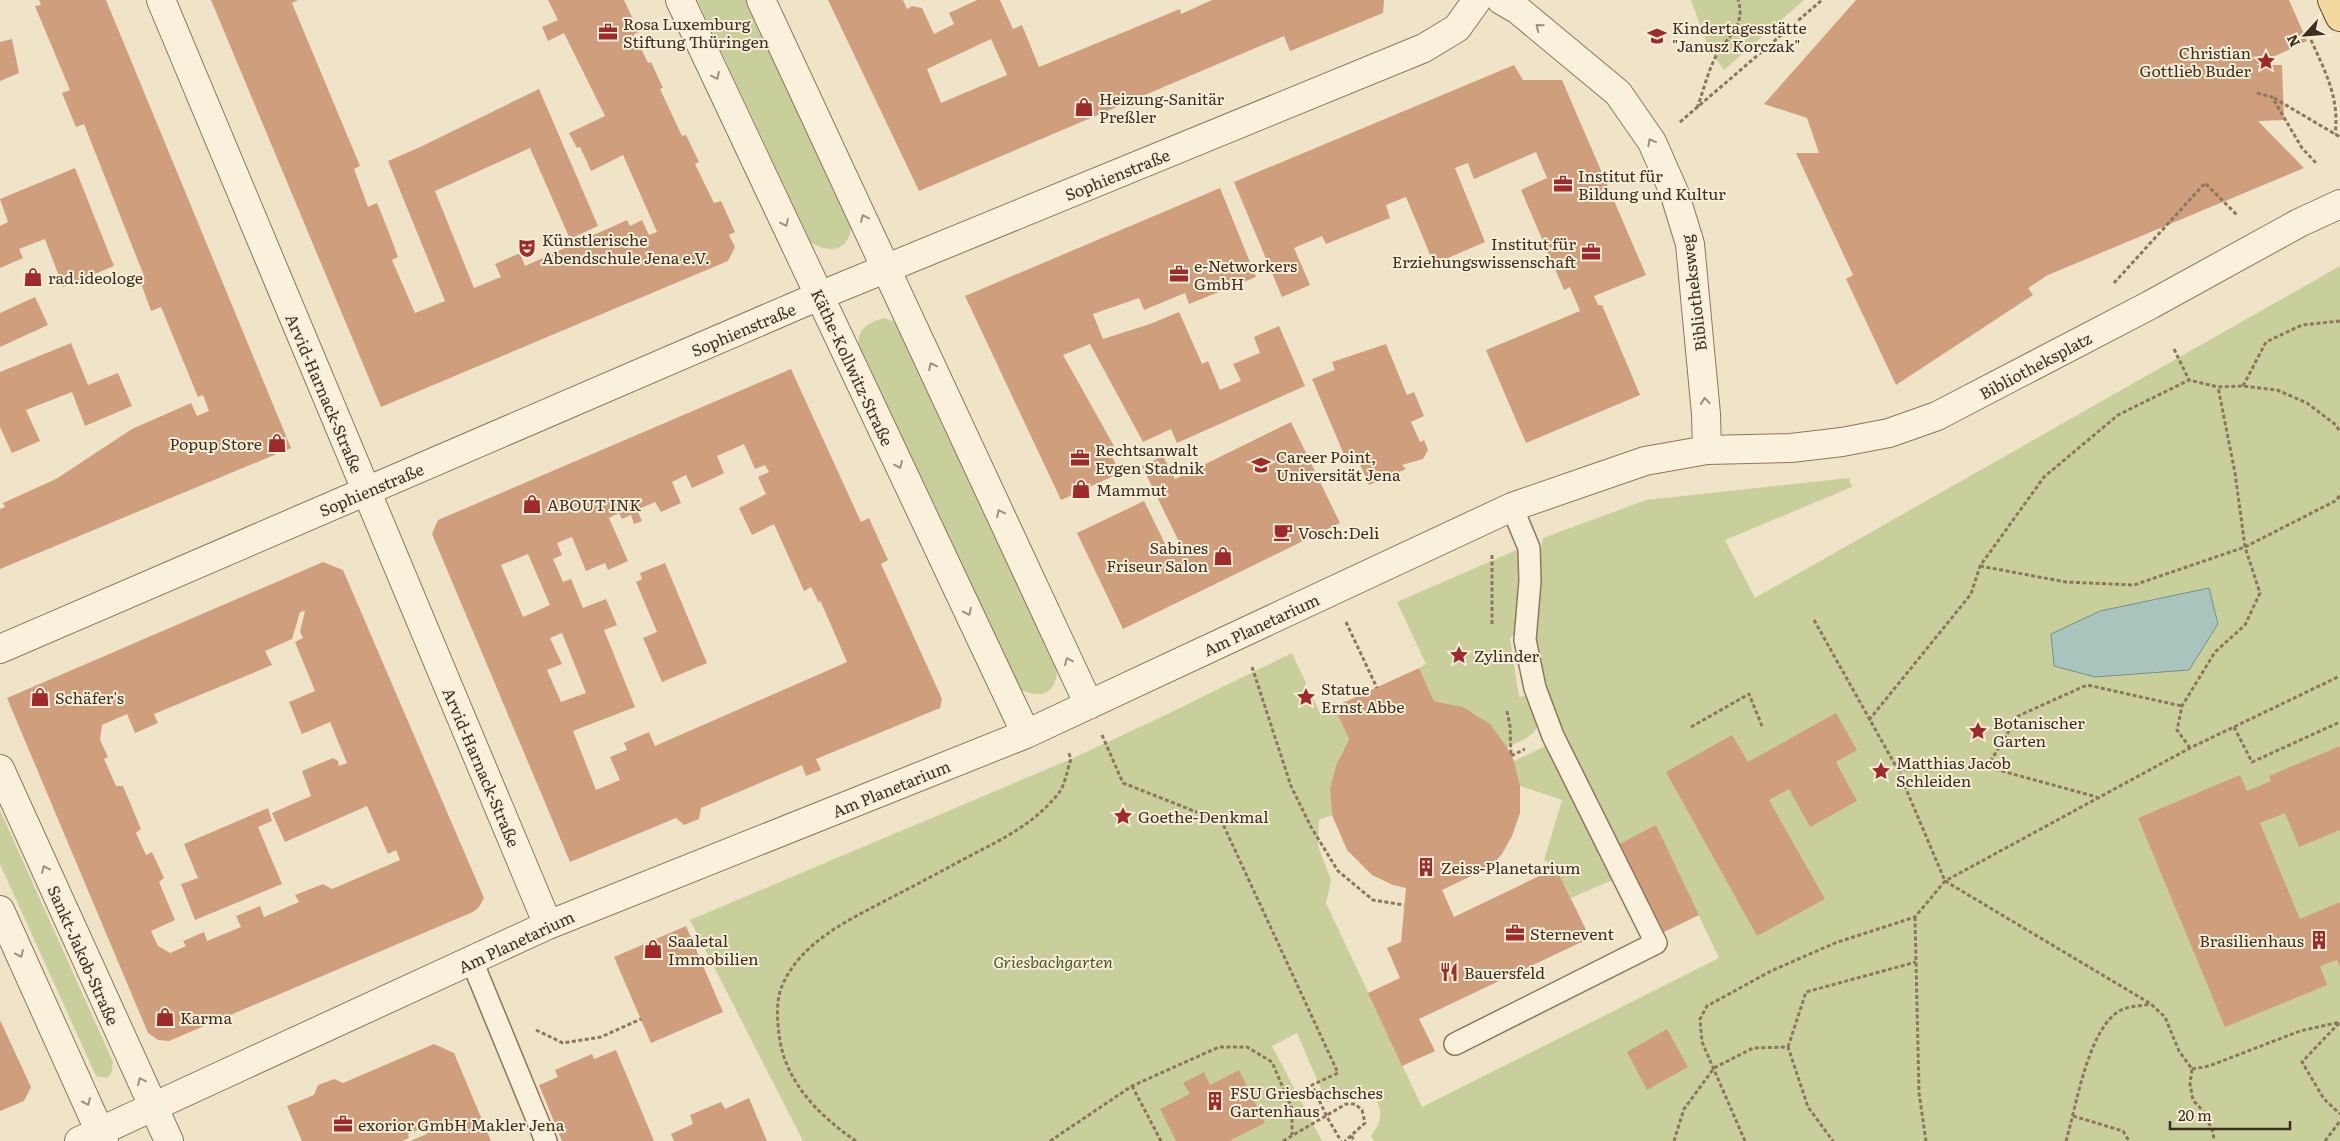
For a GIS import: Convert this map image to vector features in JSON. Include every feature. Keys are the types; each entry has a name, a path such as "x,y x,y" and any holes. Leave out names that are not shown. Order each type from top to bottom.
{"main road":[{"path":"2332,0 2340,18"}],"street":[{"name":"Arvid-Harnack-Straße","path":"160,0 548,925"},
{"name":"Käthe-Kollwitz-Straße","path":"680,0 1026,734"},
{"path":"761,0 1088,705"},
{"name":"Sophienstraße","path":"0,649 819,296 1424,48 1457,28 1476,0"},
{"name":"Bibliotheksweg","path":"1501,0 1518,10 1618,93 1652,142 1674,192 1690,244 1706,414 1706,450"},
{"name":"Bibliotheksplatz","path":"1706,450 1791,448 1842,442 1888,433 1937,416 2150,305 2299,223 2340,204"},
{"name":"Am Planetarium","path":"94,1138 154,1108 472,962 548,925 1026,734 1512,507 1646,461 1706,450"},
{"name":"Sankt-Jakob-Straße","path":"0,769 169,1141"},
{"path":"0,910 94,1138"}],"lane":[{"path":"1454,1044 1656,943 1553,736 1535,688 1525,640 1530,581 1529,548 1512,507"},
{"path":"472,962 546,1141"}],"path":[{"path":"1696,109 1715,58 1736,32 1741,8 1738,0"},
{"path":"1674,126 1822,0"},
{"path":"2310,36 2334,90 2337,122 2335,134"},
{"path":"2257,93 2272,98 2340,137"},
{"path":"2272,98 2302,148 2316,163"},
{"path":"2111,286 2205,183 2237,215"},
{"path":"2243,386 2266,342 2302,325 2340,321"},
{"path":"2174,349 2189,380"},
{"path":"1869,720 1971,594 1980,566 2044,477 2118,415 2189,380 2218,388 2243,386 2277,390 2307,403 2336,425 2340,432"},
{"path":"2190,748 2177,730 2182,706 2215,652 2245,625 2260,593 2245,547 2235,473 2218,388"},
{"path":"1980,566 2066,582 2134,585 2245,547 2337,500 2340,494"},
{"path":"1345,619 1377,688"},
{"path":"1814,620 1898,770 1945,881 2151,1004 2165,1017 2179,1051 2192,1069 2190,1084 2193,1100 2204,1112 2213,1132 2214,1141"},
{"path":"1242,633 1291,786 1311,827 1338,871 1373,900 1404,905"},
{"path":"1745,1141 1702,1042 1700,1019 1707,1006 1771,971 1834,943 1915,917 1945,881 2190,748 2340,676"},
{"path":"1987,767 2018,716 2087,685 2182,706"},
{"path":"1690,727 1749,694 1762,726"},
{"path":"1088,705 1123,783 1222,822 1338,1073 1312,1085 1327,1117 1343,1141 1365,1123 1364,1114 1359,1106 1346,1104 1327,1117 1284,1141"},
{"path":"856,1141 833,1126 809,1101 792,1076 780,1044 777,1013 782,986 797,962 816,941 848,920 1023,828 1059,793 1071,759 1054,721"},
{"path":"2234,727 2252,762 2340,722"},
{"path":"1898,770 1987,767 2098,797"},
{"path":"1915,917 1919,1092 1926,1141"},
{"path":"1833,1141 1808,1107 1788,1047 1806,992 1916,962"},
{"path":"2066,1141 2083,1072 2101,1029 2120,1010 2151,1004"},
{"path":"532,1028 563,1043 601,1037 641,1019"},
{"path":"2192,1069 2210,1066 2300,1031 2340,1022"},
{"path":"2340,1022 2302,1062 2324,1100 2340,1114"},
{"path":"1050,1141 1132,1086 1219,1047 1247,1047 1272,1062 1292,1109 1292,1135"},
{"path":"1674,1141 1684,1109 1714,1068 1753,1048 1788,1047"},
{"path":"1132,1086 1161,1141"},
{"path":"2073,1116 2123,1131 2129,1141"},
{"path":"2325,1141 2340,1121"},
{"path":"1351,1136 1355,1141"}],"green space":[{"path":"697,0 749,0 852,222 848,238 840,247 827,249 811,243"},
{"path":"1691,0 1804,0 1724,70 1709,49"},
{"name":"Botanischer Garten","path":"2340,266 2340,1141 1374,1141 1371,1136 1380,1118 1377,1101 1369,1093 1358,1089 1345,1092 1327,1103 1297,1033 1272,1046 1322,1141 803,1141 690,920 1071,759 1292,653 1320,713 1334,707 1349,739 1339,757 1333,776 1331,794 1332,815 1319,820 1318,846 1331,880 1326,903 1422,1107 1719,958 1656,826 1619,844 1565,735 1539,676 1533,626 1537,575 1543,538 1646,500 1849,478 1852,487 1725,540 1755,598"},
{"path":"884,318 896,322 1057,667 1054,684 1046,692 1033,694 1017,688 861,360 859,338 861,332 869,324"},
{"path":"1521,548 1517,591 1518,631 1510,638 1519,697 1526,696 1540,721 1531,735 1507,747 1492,728 1476,715 1457,706 1434,701 1419,668 1426,664 1397,602"},
{"path":"1550,744 1615,879 1571,898 1556,868 1544,860 1562,800 1520,786 1514,761"},
{"path":"0,810 113,1062 111,1074 107,1078 96,1076 0,864"}],"water":[{"path":"2209,588 2218,624 2189,670 2095,677 2054,666 2051,634 2100,611"}],"building":[{"path":"39,0 106,0 291,448 0,569 0,509 5,507 3,503 56,479 132,429 191,403 197,416 209,411 203,395 198,397 161,307 151,311 139,278 144,276 84,124 76,127 62,93 70,90 35,6 41,5"},
{"path":"211,0 298,0 292,3 360,166 354,169 368,207 377,203 398,257 392,260 415,313 445,301 388,161 539,89 598,226 570,239 530,148 435,191 474,288 501,277 495,264 520,253 525,266 627,220 630,226 642,220 649,235 657,232 623,155 591,171 580,147 577,148 569,133 605,116 564,33 548,41 542,27 558,20 548,0 624,0 639,32 634,34 648,63 651,62 663,88 660,89 682,136 686,135 699,162 695,164 714,203 721,201 735,232 729,235 735,247 728,261 381,407"},
{"path":"828,0 903,0 907,9 912,6 922,8 934,34 954,24 949,13 977,0 1000,0 1013,29 1022,25 1039,67 1180,9 1181,14 1212,0 1384,0 1383,13 1290,51 1284,36 919,191","holes":["991,39 1007,75 941,103 927,69"]},
{"path":"1856,0 2289,0 2307,41 2256,65 2282,65 2284,120 2258,121 2304,168 2048,275 2028,288 2033,295 1896,385 1846,279 1853,275 1796,153 1819,153 1807,118 1764,104"},
{"path":"12,39 19,73 0,81 0,42"},
{"path":"1514,65 1523,80 1562,80 1646,275 1594,296 1598,305 1602,305 1640,395 1526,443 1486,350 1580,311 1570,287 1564,290 1521,190 1547,178 1536,152 1474,179 1468,163 1455,168 1485,242 1434,264 1406,197 1386,205 1390,218 1326,244 1322,236 1294,248 1310,285 1282,297 1234,182"},
{"path":"75,168 114,266 63,287 45,239 19,249 23,258 0,268 0,226 8,222 0,199"},
{"path":"1220,188 1256,277 1189,304 1185,293 1144,310 1139,298 1093,314 1103,339 1150,324 1179,312 1202,364 1208,361 1220,390 1241,381 1233,364 1260,353 1254,337 1279,326 1305,386 1177,443 1171,429 1143,442 1090,344 1063,355 1114,446 1108,448 1120,473 1061,500 965,296"},
{"path":"35,297 48,325 0,347 0,313"},
{"path":"71,343 88,385 118,373 132,406 85,426 72,392 26,410 40,441 12,453 0,427 0,372"},
{"path":"1386,344 1407,395 1414,392 1424,416 1411,422 1420,442 1424,440 1428,450 1423,459 1402,465 1406,469 1369,485 1355,453 1345,457 1312,379 1335,370 1332,362"},
{"path":"791,369 861,522 869,518 888,560 881,564 942,699 940,708 816,759 821,770 806,776 802,765 701,808 699,819 684,825 676,818 570,862 432,534 438,520","holes":["744,444 755,469 765,465 769,472 758,477 766,494 739,508 752,535 774,524 804,591 811,587 819,603 820,600 847,662 655,746 649,732 624,743 627,750 610,757 620,780 596,790 573,731 635,707 604,630 617,625 606,599 583,608 571,579 563,582 553,559 562,555 557,543 572,537 586,571 605,563 608,570 628,561 609,518 619,513 622,519 631,515 634,524 642,521 637,510 655,502 661,512 681,503 672,482 686,475 692,488 724,473 717,456","528,554 550,605 523,617 501,565","562,633 586,693 561,702 547,670 562,664 550,638"]},
{"path":"1291,422 1340,523 1123,629 1077,533 1144,501 1171,556 1183,550 1142,466 1163,456 1175,479"},
{"path":"323,562 343,570 484,898 479,907 473,912 169,1041 158,1040 148,1033 7,698","holes":["305,611 300,632 303,638 295,642 315,691 289,702 302,734 330,722 347,763 339,766 338,761 333,758 302,771 311,796 272,813 285,842 367,806 388,854 396,850 400,860 332,889 323,884 295,895 299,902 264,917 260,906 236,916 241,927 207,941 204,932 183,941 186,946 170,953 158,946 151,931 175,920 159,882 164,878 152,852 146,855 136,833 141,829 123,786 116,786 104,759 108,757 100,740 102,725 127,714 135,733 158,723 154,714 272,665 265,651 292,639 300,612"]},
{"path":"665,563 707,663 662,682 643,638 657,632 636,582 642,579 640,573"},
{"name":"Zeiss-Planetarium","path":"1419,668 1434,701 1463,707 1490,724 1507,747 1514,761 1520,786 1520,813 1512,836 1502,854 1490,867 1442,890 1454,917 1556,868 1590,938 1419,1019 1435,1051 1402,1066 1368,993 1400,978 1387,948 1401,942 1406,888 1393,885 1372,875 1347,850 1332,815 1330,789 1336,765 1349,739 1334,707"},
{"path":"1836,713 1857,750 1836,762 1857,801 1810,827 1789,789 1769,800 1825,899 1757,936 1666,772 1732,735 1748,762"},
{"path":"2340,746 2340,830 2299,847 2285,813 2260,823 2300,919 2340,902 2340,967 2337,960 2320,966 2327,985 2225,1027 2138,818 2240,775 2247,791 2271,781 2269,776"},
{"path":"268,808 272,821 258,827 282,884 195,920 181,884 198,878 184,844"},
{"path":"1656,825 1699,915 1662,933 1619,844"},
{"path":"686,926 723,1012 651,1043 614,957"},
{"path":"0,1020 31,1087 24,1101 0,1111"},
{"path":"1667,1029 1688,1067 1647,1090 1627,1052"},
{"path":"434,1044 454,1053 491,1141 410,1141 427,1134 425,1127 408,1134 409,1138 402,1141 302,1141 287,1106 314,1095 318,1085 334,1079 343,1083"},
{"path":"616,1050 654,1141 562,1141 539,1085 558,1077 555,1070 592,1054 594,1059"},
{"name":"FSU Griesbachsches Gartenhaus","path":"1239,1070 1265,1123 1229,1141 1176,1141 1160,1109 1190,1094 1183,1083 1204,1072 1210,1085"},
{"path":"749,1098 767,1141 674,1141 671,1134 693,1124 690,1115 721,1102 725,1109"}],"place":[{"name":"Rosa Luxemburg Stiftung Thüringen","path":"608,32"},
{"name":"Kindertagesstätte \"Janusz Korczak\"","path":"1657,36"},
{"name":"Christian Gottlieb Buder","path":"2266,61"},
{"name":"Heizung-Sanitär Preßler","path":"1084,107"},
{"name":"Institut für Bildung und Kultur","path":"1563,184"},
{"name":"Künstlerische Abendschule Jena e.V.","path":"527,248"},
{"name":"Institut für Erziehungswissenschaft","path":"1591,252"},
{"name":"e-Networkers GmbH","path":"1179,274"},
{"name":"rad.ideologe","path":"33,277"},
{"name":"Popup Store","path":"277,443"},
{"name":"Rechtsanwalt Evgen Stadnik","path":"1080,458"},
{"name":"Career Point, Universität Jena","path":"1261,465"},
{"name":"Mammut","path":"1081,489"},
{"name":"ABOUT INK","path":"532,504"},
{"name":"Vosch:Deli","path":"1283,532"},
{"name":"Sabines Friseur Salon","path":"1223,556"},
{"name":"Zylinder","path":"1459,655"},
{"name":"Schäfer's","path":"40,697"},
{"name":"Statue Ernst Abbe","path":"1306,697"},
{"name":"Botanischer Garten","path":"1978,731"},
{"name":"Matthias Jacob Schleiden","path":"1881,771"},
{"name":"Goethe-Denkmal","path":"1123,816"},
{"name":"Zeiss-Planetarium","path":"1426,867"},
{"name":"Sternevent","path":"1515,933"},
{"name":"Brasilienhaus","path":"2319,940"},
{"name":"Saaletal Immobilien","path":"653,949"},
{"name":"Bauersfeld","path":"1449,972"},
{"name":"Karma","path":"165,1017"},
{"name":"FSU Griesbachsches Gartenhaus","path":"1215,1101"},
{"name":"exorior GmbH Makler Jena","path":"343,1124"}],"park label":[{"name":"Griesbachgarten","path":"1053,961"}]}
